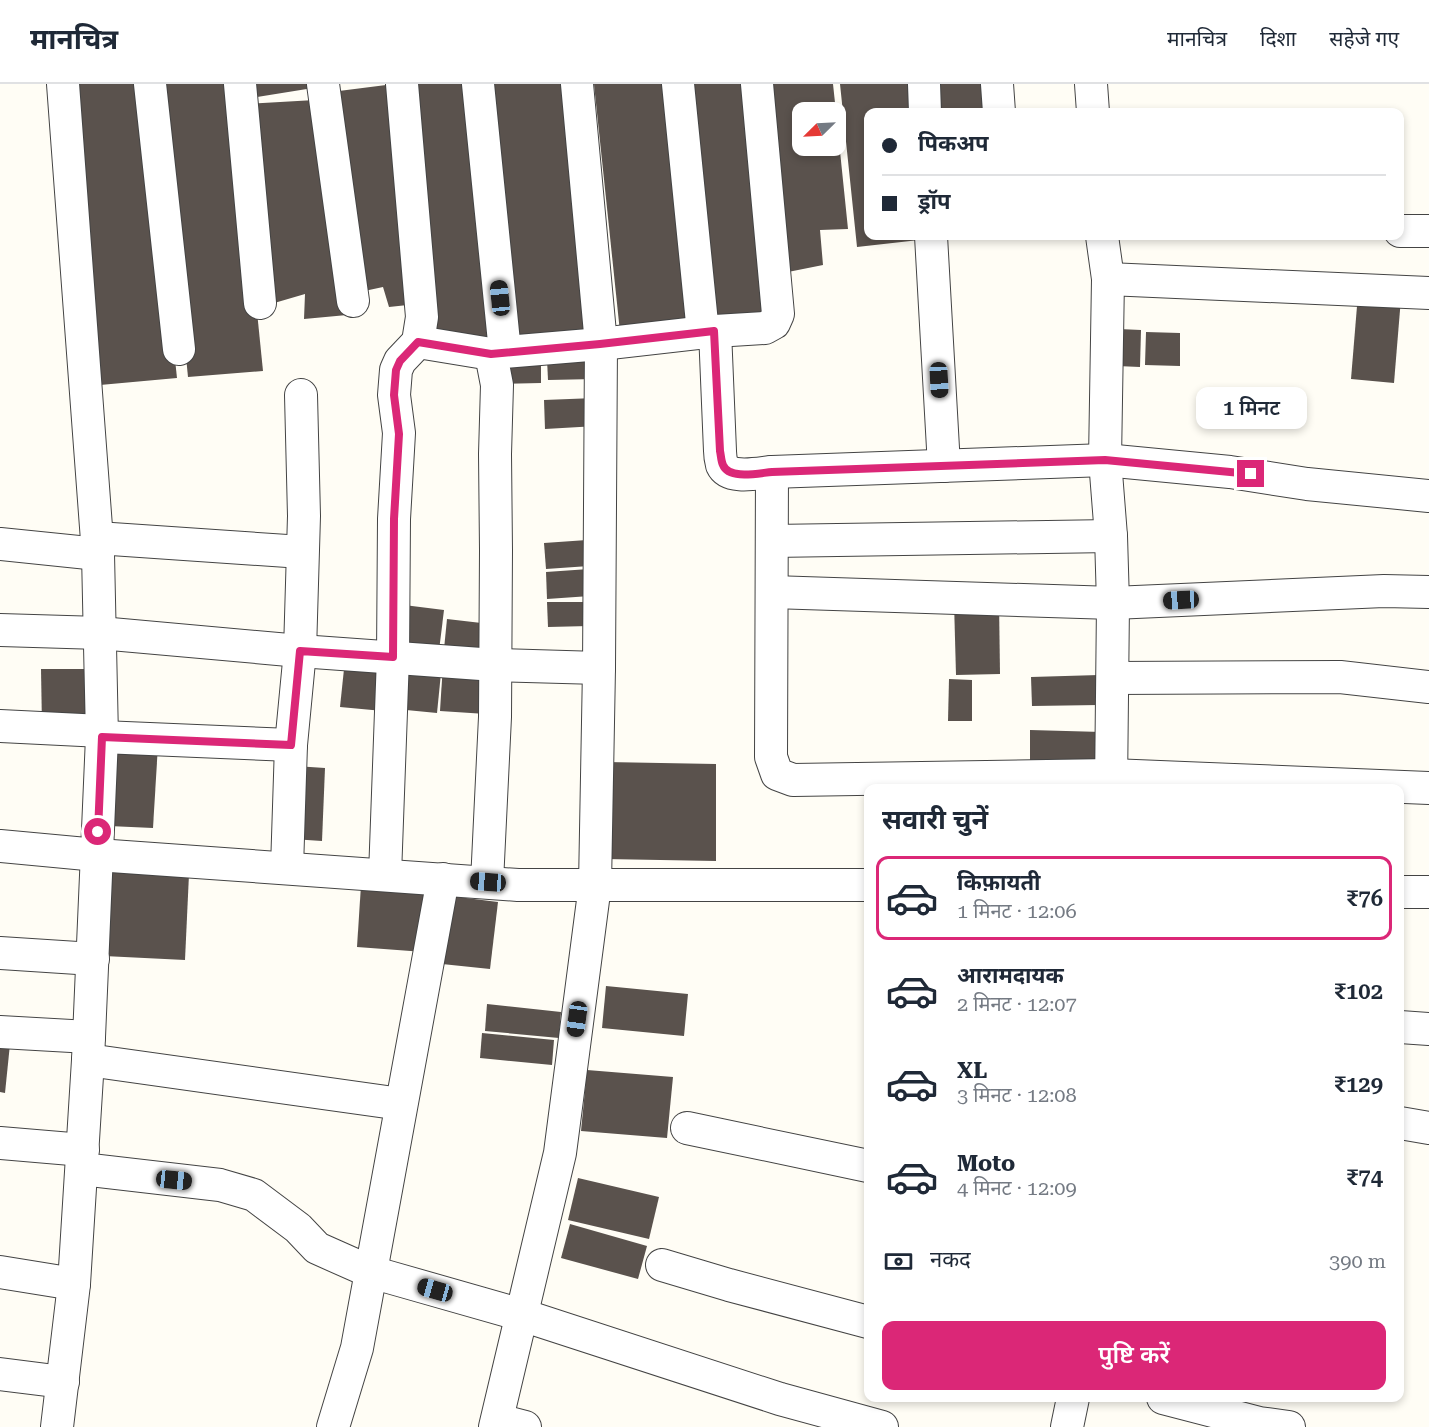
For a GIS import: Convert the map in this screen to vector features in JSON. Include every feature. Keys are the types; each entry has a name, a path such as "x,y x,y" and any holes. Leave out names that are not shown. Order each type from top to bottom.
{"street":[{"path":"57,1427 75,1284 89,1048 102,734 98,546 63,84"},
{"path":"150,84 179,349"},
{"path":"240,84 260,303"},
{"path":"322,84 353,301"},
{"path":"385,875 393,657 394,519 399,434 394,395 396,370 400,361 418,342 422,318 402,84"},
{"path":"478,84 498,353 495,454 495,717 488,882"},
{"path":"506,1424 522,1315 560,1153 595,885 599,668 600,344 577,84"},
{"path":"678,84 709,332 720,451 722,465 726,470 736,475 1105,460 1230,472 1307,484 1429,496"},
{"path":"418,342 498,353 765,328 774,323 778,314 757,84"},
{"path":"924,84 925,108"},
{"path":"997,84 999,108"},
{"path":"1091,84 1093,108"},
{"path":"1404,231 1429,231"},
{"path":"931,240 944,466"},
{"path":"1103,240 1108,279 1105,460 1113,603 1111,782"},
{"path":"1108,279 1429,293"},
{"path":"287,868 291,745 300,651 304,516 301,395"},
{"path":"772,472 771,758 777,774 793,780 1217,784"},
{"path":"772,541 1111,536"},
{"path":"0,544 302,552"},
{"path":"772,592 1113,603 1384,591 1429,592"},
{"path":"0,630 100,633 495,665 599,668"},
{"path":"1113,678 1340,677 1429,687"},
{"path":"0,726 291,745"},
{"path":"1404,788 1429,788"},
{"path":"0,846 518,885 864,885"},
{"path":"333,1427 357,1348 443,879"},
{"path":"1404,891 1429,892"},
{"path":"0,953 93,959"},
{"path":"1404,1027 1429,1029"},
{"path":"0,1032 401,1104"},
{"path":"1404,1124 1429,1128"},
{"path":"687,1128 864,1165"},
{"path":"0,1143 220,1185 254,1196 298,1228 317,1248 371,1272 522,1315 780,1399 882,1427"},
{"path":"662,1265 864,1321"},
{"path":"0,1272 75,1284"},
{"path":"0,1374 63,1382"},
{"path":"1067,1427 1072,1402"},
{"path":"1187,1402 1270,1416"}],"building":[{"path":"72,84 145,84 177,378 100,385"},
{"path":"159,84 234,84 263,371 188,377"},
{"path":"249,84 312,84 313,88 251,98"},
{"path":"394,84 417,304 389,307 383,287 355,293 331,92"},
{"path":"410,84 475,84 501,343 437,341"},
{"path":"493,84 571,84 598,335 519,343"},
{"path":"594,84 673,84 699,323 620,332"},
{"path":"685,84 754,84 771,316 705,323"},
{"path":"768,84 833,84 835,102 792,102 792,156 840,156 848,229 820,230 823,265 783,273"},
{"path":"840,84 917,84 919,108 864,108 864,240 919,240 857,247 846,142 846,102 842,102"},
{"path":"930,84 992,84 994,108 932,108"},
{"path":"315,100 347,315 304,319 305,294 264,306 244,104"},
{"path":"1358,294 1401,298 1394,383 1351,379"},
{"path":"1119,329 1141,330 1140,367 1117,366"},
{"path":"1146,332 1180,333 1180,366 1145,365"},
{"path":"594,358 595,379 548,380 547,359"},
{"path":"541,360 541,383 500,384 500,361"},
{"path":"595,398 597,426 545,429 544,400"},
{"path":"587,540 589,566 546,569 544,543"},
{"path":"589,569 590,596 547,599 546,572"},
{"path":"999,601 1000,674 956,675 954,602"},
{"path":"547,602 588,602 589,626 548,627"},
{"path":"404,605 444,610 438,659 399,655"},
{"path":"447,619 490,624 486,664 443,659"},
{"path":"400,659 442,663 437,713 396,709"},
{"path":"443,664 489,667 486,714 440,711"},
{"path":"41,669 90,669 91,726 42,727"},
{"path":"344,669 387,673 383,711 340,707"},
{"path":"1099,675 1099,705 1032,706 1031,677"},
{"path":"949,679 972,680 972,721 948,721"},
{"path":"1030,730 1102,732 1101,768 1030,767"},
{"path":"113,742 158,745 153,828 109,826"},
{"path":"606,762 716,764 716,861 605,859"},
{"path":"295,766 325,768 322,841 292,839"},
{"path":"107,871 189,874 185,960 104,956"},
{"path":"361,885 429,890 424,952 357,947"},
{"path":"450,896 498,902 490,969 442,964"},
{"path":"606,986 688,994 684,1036 602,1028"},
{"path":"487,1004 561,1012 559,1038 485,1031"},
{"path":"482,1033 554,1040 552,1065 480,1058"},
{"path":"0,1043 10,1044 5,1093 0,1092"},
{"path":"587,1070 673,1077 667,1138 581,1131"},
{"path":"578,1178 659,1197 649,1239 568,1220"},
{"path":"570,1224 647,1246 638,1279 561,1258"}],"route":[{"path":"98,832 102,737 291,745 300,651 393,657 394,519 399,434 394,395 396,370 400,361 418,342 491,354 714,331 722,465 736,475 1105,460 1251,474"}]}
